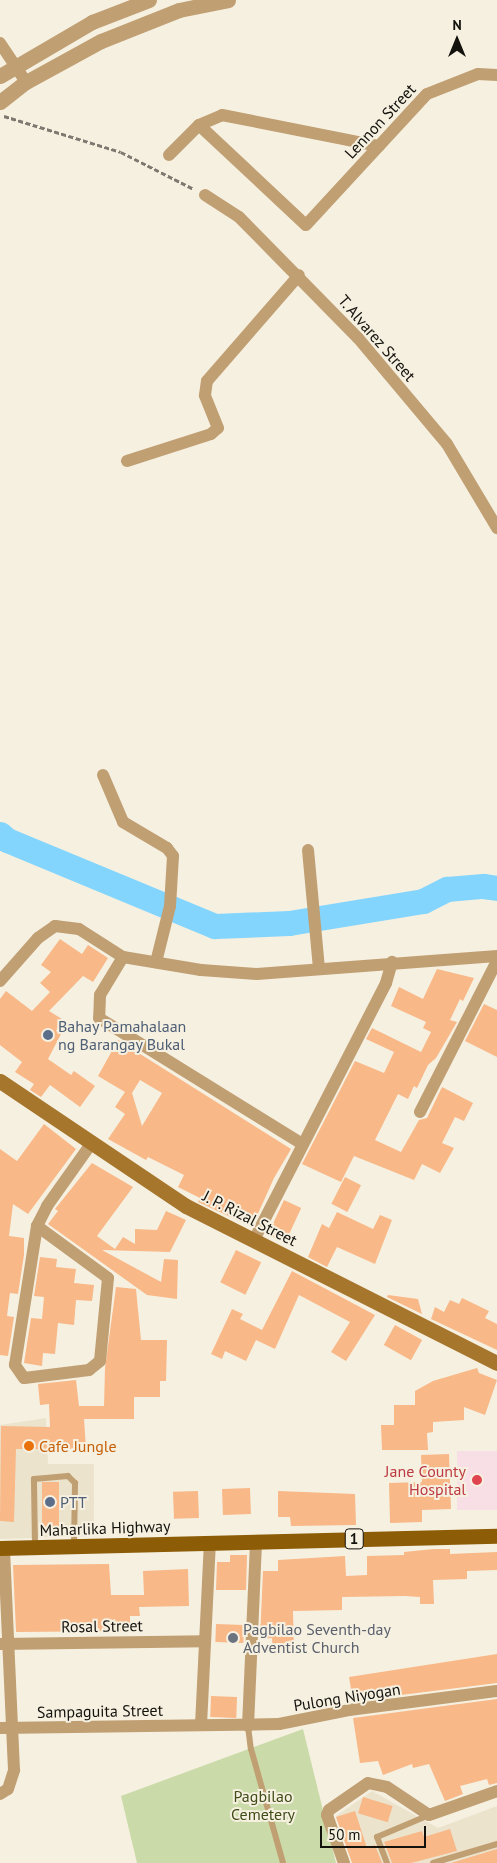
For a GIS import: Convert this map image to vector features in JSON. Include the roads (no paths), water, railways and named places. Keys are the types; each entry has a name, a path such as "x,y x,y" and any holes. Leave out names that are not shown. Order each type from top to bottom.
{"main road":[{"name":"J. P. Rizal Street","path":"0,1081 91,1144 186,1206 497,1363"},
{"name":"1","path":"210,1542 497,1536"},
{"name":"Maharlika Highway","path":"2,1548 210,1542"}],"street":[{"path":"0,76 14,65 92,22 149,0"},
{"path":"0,102 26,82 101,41 178,5 228,0"},
{"path":"0,43 26,82"},
{"name":"Lennon Street","path":"199,125 306,224 426,94 478,74 497,75"},
{"path":"169,154 199,125 222,115 379,146"},
{"name":"T. Alvarez Street","path":"205,195 239,217 299,275 447,444 497,528"},
{"path":"127,461 211,434 218,428 205,395 207,381 299,275"},
{"path":"103,775 123,822 167,848 173,856 169,910 156,962"},
{"path":"308,850 319,968"},
{"path":"0,981 38,938 55,926 79,929 123,956 156,962 257,974 392,962 497,956"},
{"path":"123,956 100,995 99,1018 302,1144"},
{"path":"420,1112 497,961"},
{"path":"254,1240 386,983 392,962"},
{"path":"37,1226 108,1278 100,1361 89,1370 24,1378 14,1365 37,1226 47,1206 91,1144"},
{"path":"248,1726 256,1541"},
{"path":"201,1725 210,1542"},
{"path":"2,1548 4,1644 13,1728 14,1770 4,1792"},
{"name":"Rosal Street","path":"4,1644 205,1640"},
{"name":"Pulong Niyogan","path":"201,1725 248,1726 497,1692"},
{"name":"Sampaguita Street","path":"0,1728 201,1725"},
{"path":"344,1863 327,1815 329,1810 368,1782 386,1787 429,1815 497,1791"}],"lane":[{"path":"35,1547 32,1482 37,1476 72,1477 74,1546"},
{"path":"248,1726 251,1749 283,1863"},
{"path":"387,1863 377,1837 429,1815"},
{"path":"433,1863 497,1844"}],"waterway":[{"path":"0,834 7,840 215,926 289,923 423,901 447,889 483,886 497,888"}],"place":[{"name":"Bahay Pamahalaan ng Barangay Bukal","path":"48,1035"},
{"name":"Cafe Jungle","path":"29,1446"},
{"name":"Jane County Hospital","path":"477,1480"},
{"name":"PTT","path":"50,1502"},
{"name":"Pagbilao Seventh-day Adventist Church","path":"233,1638"}],"park label":[{"name":"Pagbilao Cemetery","path":"263,1805"}]}
